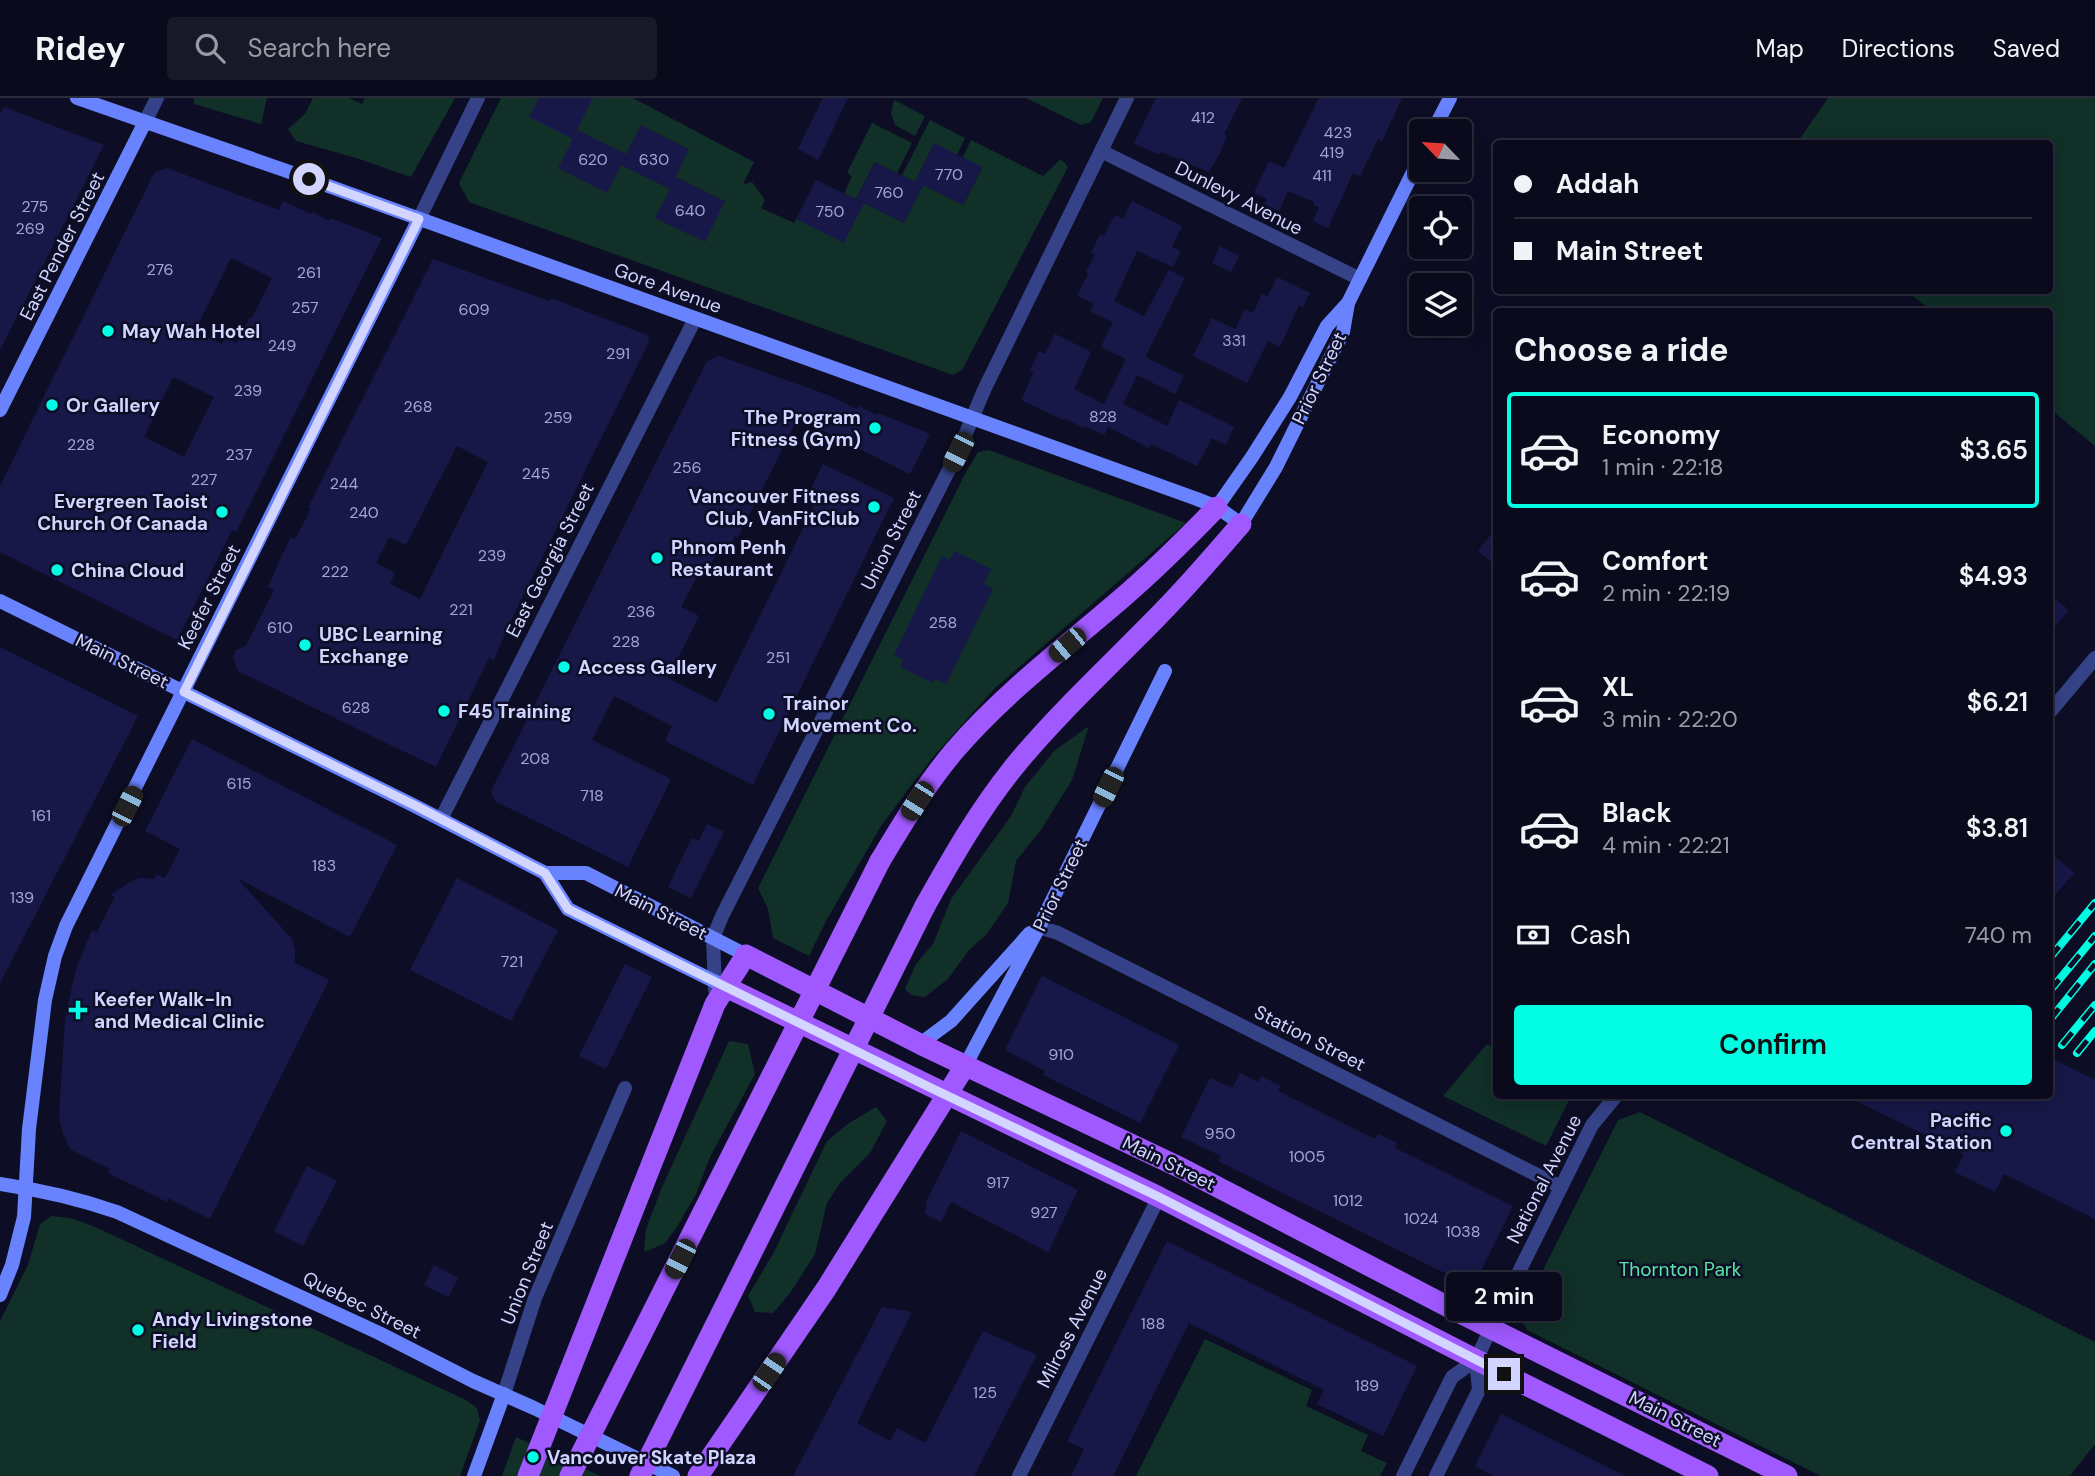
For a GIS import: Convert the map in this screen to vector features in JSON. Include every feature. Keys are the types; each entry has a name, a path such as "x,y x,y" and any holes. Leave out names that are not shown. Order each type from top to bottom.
{"main road":[{"path":"570,1476 880,861 917,801 954,751 989,713 1163,561 1217,507"},
{"path":"640,1476 925,906 959,845 986,804 1055,720 1167,607 1241,524"},
{"path":"528,1476 717,995 746,955"},
{"name":"Main Street","path":"746,955 920,1044 1181,1168 1490,1328 1787,1476"},
{"name":"Main Street","path":"717,995 947,1095 1159,1197 1708,1476"},
{"name":"Prior Street","path":"698,1476 827,1289 965,1066"}],"street":[{"name":"Gore Avenue","path":"77,98 1217,507 1241,524"},
{"name":"East Pender Street","path":"0,410 157,98"},
{"name":"Keefer Street","path":"0,1294 18,1244 24,1217 29,1129 43,1014 54,956 66,926 478,98"},
{"name":"Union Street","path":"717,995 713,938 722,916 958,452 971,418 1127,98"},
{"path":"1439,119 1450,98"},
{"name":"Dunlevy Avenue","path":"1101,151 1360,279"},
{"name":"Prior Street","path":"1217,507 1290,397 1327,326 1348,303 1409,180"},
{"name":"Prior Street","path":"1241,524 1276,467 1343,332 1348,303"},
{"name":"East Georgia Street","path":"441,819 695,319"},
{"name":"Main Street","path":"0,601 545,873 586,873 746,955"},
{"path":"2053,708 2095,658"},
{"name":"Prior Street","path":"965,1066 1040,927 1165,671"},
{"name":"Main Street","path":"545,873 568,909 717,995"},
{"path":"920,1044 951,1021 1028,935 1040,927"},
{"name":"Station Street","path":"1040,927 1058,933 1561,1186"},
{"name":"Union Street","path":"474,1476 535,1298 625,1088"},
{"name":"National Avenue","path":"1436,1476 1479,1390 1476,1360 1490,1328 1592,1125 1614,1099"},
{"name":"Quebec Street","path":"0,1184 88,1202 117,1212 379,1332 473,1381 673,1476"},
{"name":"Milross Avenue","path":"1019,1476 1159,1197"},
{"name":"National Avenue","path":"1403,1476 1452,1377 1476,1360"}],"green space":[{"path":"194,98 267,98 261,124 194,104"},
{"path":"313,98 349,98 362,104 365,98 455,98 411,177 296,141 288,129 305,114"},
{"path":"501,98 633,98 754,162 743,184 752,182 765,200 761,208 794,223 796,219 864,203 904,223 923,185 963,205 982,168 963,157 971,140 1043,176 1061,159 1068,167 962,370 953,375 469,202 459,183"},
{"path":"1026,98 1103,98 1091,122 1081,125"},
{"path":"1828,98 2095,98 2095,446 2053,411 2053,308 1928,308 1911,294 2053,294 2053,140 1799,140"},
{"path":"894,100 925,116 915,136 895,125 891,113"},
{"path":"930,120 965,138 957,155 934,144 915,182 902,175"},
{"path":"872,123 912,143 897,173 875,162 856,199 844,194 852,176 847,173"},
{"path":"989,450 1186,523 995,688 933,757 881,826 809,956 773,938 768,909 758,888 966,472 978,452"},
{"path":"1089,726 1072,780 1041,830 1016,861 1008,903 986,935 969,950 948,979 925,997 911,995 905,989 916,964 933,944 951,899 1011,816 1025,787 1054,751"},
{"path":"729,1041 748,1044 755,1074 710,1157 696,1194 677,1227 664,1244 644,1252 646,1229 662,1187"},
{"path":"1487,1044 1493,1047 1493,1099 1570,1099 1546,1146 1443,1096"},
{"path":"876,1107 887,1121 870,1153 840,1183 827,1203 815,1254 790,1293 773,1313 755,1312 748,1296 774,1252 827,1141 849,1123"},
{"name":"Thornton Park","path":"1640,1112 2095,1342 2095,1444 2070,1476 1821,1476 1527,1330 1522,1321 1523,1310 1618,1120"},
{"name":"Andy Livingstone Field","path":"51,1216 70,1218 93,1226 466,1400 477,1408 480,1420 460,1476 0,1476 0,1321 28,1265 40,1224"},
{"path":"1205,1339 1312,1390 1306,1406 1368,1435 1361,1451 1387,1463 1380,1476 1136,1476"},
{"name":"Vancouver Skate Plaza","path":"516,1437 600,1476 502,1476"}],"building":[{"path":"539,98 593,98 577,130 626,154 641,125 689,149 672,185 676,177 725,201 705,242 655,218 670,189 621,165 607,193 558,168 573,139 529,117"},
{"path":"823,98 848,98 818,160 798,149"},
{"path":"1156,98 1242,98 1224,134 1227,136 1220,153 1209,172 1161,152 1159,155 1134,143"},
{"path":"1319,98 1402,98 1382,141 1378,139 1360,176 1353,173 1328,228 1313,221 1319,207 1314,205 1314,202 1288,191 1279,211 1264,204 1267,199 1254,193 1269,161 1284,168"},
{"path":"4,107 104,145 0,350 0,114"},
{"path":"934,143 982,167 963,205 923,185 904,223 856,199 875,162 915,182"},
{"path":"167,168 279,210 283,201 311,214 312,212 330,221 331,218 382,238 236,532 232,530 177,640 0,552 0,486 154,173","holes":["231,258 272,278 236,343 225,337 222,344 195,331","173,377 214,397 184,457 144,437"]},
{"path":"816,180 864,203 844,243 796,219"},
{"path":"1132,201 1182,226 1172,247 1181,251 1173,267 1137,251 1114,301 1144,316 1169,270 1185,278 1145,357 1184,376 1175,394 1137,375 1123,404 1167,426 1179,400 1234,427 1226,445 1212,438 1197,466 1151,444 1149,448 1108,427 1104,435 1064,418 1063,420 1021,400 1034,372 1030,370 1039,351 1045,354 1055,334 1091,352 1074,389 1104,404 1126,359 1101,347 1113,322 1090,311 1094,304 1077,296 1088,274 1086,272 1095,255 1091,253 1100,234 1104,236 1115,215 1123,219"},
{"path":"1220,246 1239,256 1231,272 1212,263"},
{"path":"433,259 549,301 551,298 647,335 649,342 510,622 494,660 489,658 436,767 238,671 233,658 236,650 246,646 274,590 268,587 281,557 291,537 295,539 311,509 308,508","holes":["457,446 488,462 420,599 390,584 395,573 376,563 389,537 406,545"]},
{"path":"1277,277 1310,293 1303,307 1299,305 1280,347 1268,341 1247,383 1193,356 1212,318 1235,329 1245,309 1253,313 1262,294 1268,296"},
{"path":"719,356 930,434 910,474 798,418 738,537 735,536 725,555 718,551 707,571 701,568 681,607 699,616 668,678 717,703 820,494 811,489 823,464 894,498 753,785 665,741 672,726 614,696 592,740 671,779 628,867 495,801 491,791 707,361"},
{"path":"1493,532 1493,564 1478,551"},
{"path":"954,551 991,569 984,584 993,589 946,684 935,679 933,683 900,667 903,660 894,655 942,556 950,560"},
{"path":"2053,597 2069,610 2053,629"},
{"path":"0,647 138,716 0,983"},
{"path":"192,739 397,845 350,937 237,878 292,939 295,963 329,980 210,1219 168,1198 167,1202 108,1173 110,1169 71,1150 59,1118 65,1019 76,969 92,930 97,932 115,897 110,895 140,878 154,879 156,874 165,878 180,849 145,831"},
{"path":"707,824 724,832 691,898 668,887 692,838 699,841"},
{"path":"2053,855 2074,873 2053,897"},
{"path":"457,878 558,930 511,1021 410,970"},
{"path":"625,964 652,977 606,1069 579,1056"},
{"path":"1042,976 1179,1045 1140,1123 1043,1075 1045,1071 1005,1050"},
{"name":"Pacific Central Station","path":"2053,1059 2095,1080 2095,1219 2004,1174 1995,1192 1955,1172 1964,1154 1852,1099 2053,1099"},
{"path":"1240,1073 1258,1082 1261,1076 1281,1086 1278,1091 1375,1139 1378,1134 1397,1143 1395,1148 1513,1206 1473,1287 1218,1161 1221,1156 1181,1137 1210,1078 1232,1088"},
{"path":"961,1131 1078,1190 1048,1252 951,1202 941,1222 925,1214 927,1200"},
{"path":"307,1166 337,1181 303,1246 274,1231"},
{"path":"1167,1241 1417,1366 1383,1436 1317,1404 1324,1390 1189,1323 1113,1476 1071,1476 1084,1449 1067,1441"},
{"path":"434,1265 458,1278 448,1297 424,1285"},
{"path":"882,1307 912,1312 857,1423 890,1441 897,1428 925,1443 983,1331 1037,1355 974,1476 793,1476"},
{"path":"1501,1414 1625,1476 1494,1476 1475,1466"}],"railway":[{"path":"2053,954 2095,903"},
{"path":"2053,987 2095,936"},
{"path":"2053,1016 2095,964"},
{"path":"2062,1045 2095,1005"},
{"path":"2077,1053 2095,1031"}],"place":[{"name":"May Wah Hotel","path":"108,331"},
{"name":"Or Gallery","path":"52,405"},
{"name":"The Program Fitness (Gym)","path":"875,428"},
{"name":"Vancouver Fitness Club, VanFitClub","path":"874,507"},
{"name":"Evergreen Taoist Church Of Canada","path":"222,512"},
{"name":"Phnom Penh Restaurant","path":"657,558"},
{"name":"China Cloud","path":"57,570"},
{"name":"UBC Learning Exchange","path":"305,645"},
{"name":"Access Gallery","path":"564,667"},
{"name":"F45 Training","path":"444,711"},
{"name":"Trainor Movement Co.","path":"769,714"},
{"name":"Keefer Walk-In and Medical Clinic","path":"78,1010"},
{"name":"Pacific Central Station","path":"2006,1131"},
{"name":"Andy Livingstone Field","path":"138,1330"},
{"name":"Vancouver Skate Plaza","path":"533,1457"}],"route":[{"path":"309,179 419,219 184,692 545,873 568,909 1159,1197 1504,1374"}]}
